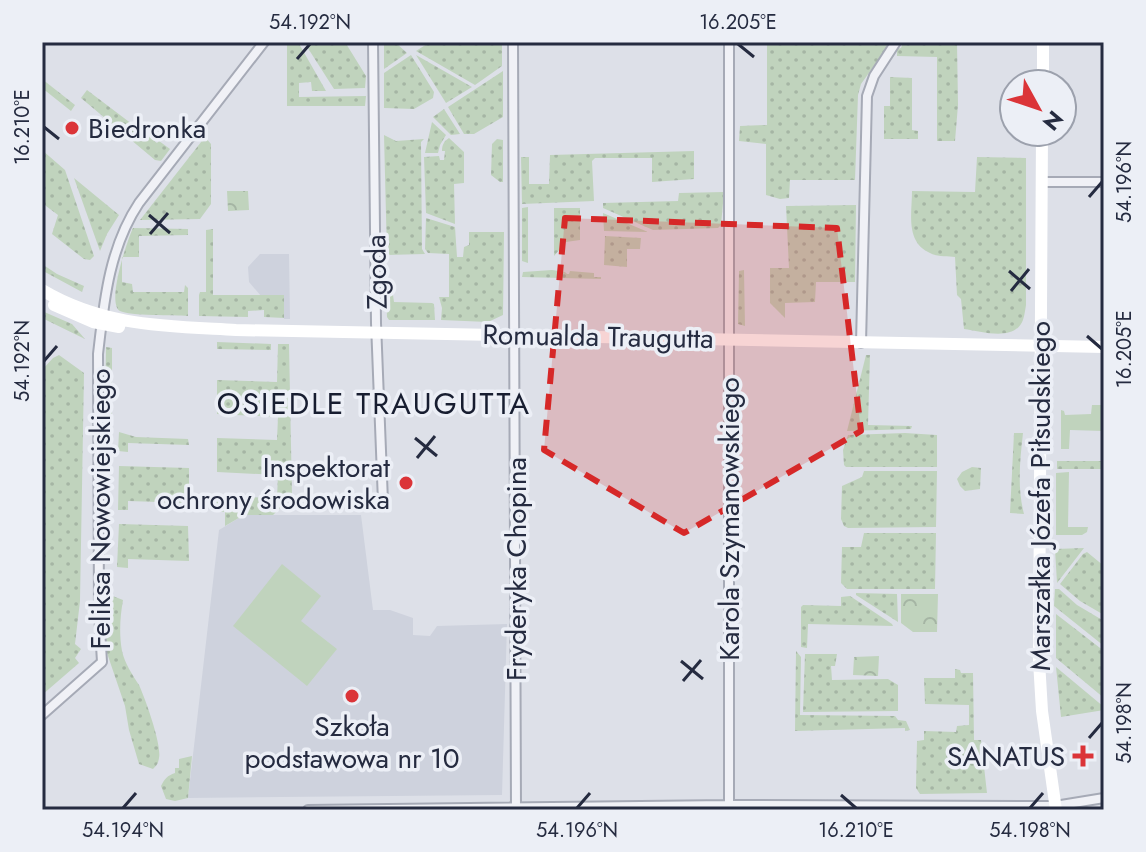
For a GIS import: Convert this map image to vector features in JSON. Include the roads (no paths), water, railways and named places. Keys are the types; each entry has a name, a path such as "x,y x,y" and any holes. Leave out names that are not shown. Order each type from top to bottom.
{"main road":[{"path":"1043,42 1043,68"},
{"name":"Marszałka Józefa Piłsudskiego","path":"1042,148 1039,674 1056,808"},
{"name":"Romualda Traugutta","path":"42,290 102,320"},
{"name":"Romualda Traugutta","path":"42,299 62,310 134,328 1104,347"}],"street":[{"name":"Feliksa Nowowiejskiego","path":"42,715 102,662 98,354 111,264 118,242 129,218 182,145 264,42"},
{"name":"Zgoda","path":"373,42 383,502"},
{"name":"Fryderyka Chopina","path":"513,42 516,808"},
{"name":"Karola Szymanowskiego","path":"729,42 729,805"},
{"path":"861,343 867,96 874,76 896,42"},
{"path":"1042,182 1104,182"},
{"path":"308,810 729,805 1056,808 1104,798"}],"place":[{"name":"Biedronka","path":"72,128"},
{"name":"Inspektorat ochrony środowiska","path":"406,483"},
{"name":"Szkoła podstawowa nr 10","path":"352,696"},
{"name":"SANATUS","path":"1083,756"}],"district":[{"name":"OSIEDLE TRAUGUTTA","path":"374,404"}]}
